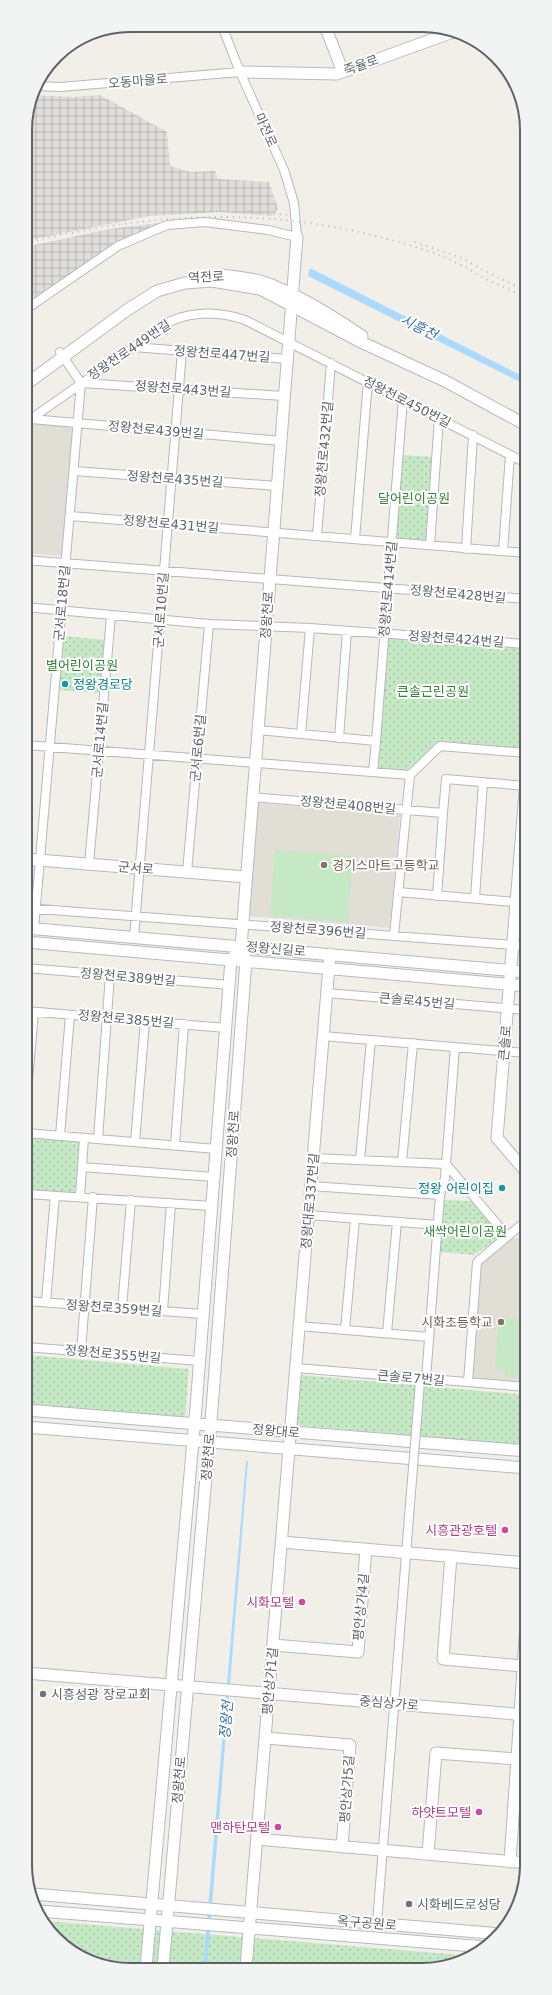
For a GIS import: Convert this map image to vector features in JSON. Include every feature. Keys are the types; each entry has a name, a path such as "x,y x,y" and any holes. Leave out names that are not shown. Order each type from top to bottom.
{"street":[{"name":"마전로","path":"224,32 240,72 284,170 294,203 297,237"},
{"path":"327,32 343,72"},
{"name":"죽율로","path":"240,72 337,74 445,35"},
{"name":"오동마을로","path":"42,86 60,87 240,72"},
{"path":"32,305 118,246 167,225 205,222 268,230 297,237"},
{"name":"정왕천로","path":"163,1963 211,1425 246,961 241,947 242,926 297,237"},
{"name":"역전로","path":"32,379 125,304 150,289 180,279 219,274 276,286 341,322 396,358 445,381 520,421"},
{"name":"정왕천로449번길","path":"32,418 171,321 190,315 226,315 246,320 288,341"},
{"name":"정왕천로450번길","path":"288,341 520,460"},
{"name":"정왕천로447번길","path":"133,347 287,359"},
{"name":"군서로10번길","path":"134,937 182,351"},
{"path":"62,355 81,383"},
{"name":"역전로","path":"32,374 62,355"},
{"name":"정왕천로432번길","path":"317,536 331,362"},
{"path":"355,539 368,381"},
{"name":"정왕천로443번길","path":"81,383 284,396"},
{"name":"군서로18번길","path":"32,923 37,909 81,383"},
{"name":"정왕천로414번길","path":"373,772 403,399"},
{"path":"430,546 439,418"},
{"name":"정왕천로439번길","path":"32,421 280,441"},
{"path":"466,548 473,435"},
{"path":"503,552 510,454"},
{"name":"정왕천로435번길","path":"74,471 277,486"},
{"name":"정왕천로431번길","path":"70,516 273,533"},
{"path":"273,533 520,553"},
{"name":"정왕천로428번길","path":"32,561 520,599"},
{"name":"정왕천로424번길","path":"32,608 209,624 266,628 310,628 520,644"},
{"name":"군서로14번길","path":"89,864 111,616"},
{"name":"군서로6번길","path":"187,872 209,624"},
{"path":"301,734 310,628"},
{"path":"338,738 347,631"},
{"path":"258,730 376,741"},
{"path":"32,746 410,775"},
{"path":"394,935 410,775 440,746 520,753"},
{"path":"437,896 446,779 520,785"},
{"path":"474,898 483,782"},
{"name":"정왕천로408번길","path":"252,797 443,813"},
{"name":"군서로","path":"32,859 246,877"},
{"path":"398,892 520,902"},
{"name":"큰솔로","path":"520,907 512,945 497,1138 520,1166"},
{"name":"정왕천로396번길","path":"32,909 242,926 394,935 520,946"},
{"name":"정왕신길로","path":"32,928 520,971"},
{"name":"정왕신길로","path":"32,943 520,985"},
{"path":"231,960 241,947"},
{"name":"정왕대로337번길","path":"289,1449 330,954"},
{"name":"정왕천로","path":"146,1963 193,1441 231,960"},
{"name":"정왕천로389번길","path":"32,968 230,985"},
{"path":"98,1139 110,975"},
{"name":"큰솔로45번길","path":"327,993 520,1009"},
{"name":"정왕천로385번길","path":"32,1012 226,1028"},
{"path":"60,1136 70,1015"},
{"path":"136,1142 145,1021"},
{"path":"175,1145 184,1024"},
{"path":"323,1036 520,1052"},
{"path":"360,1160 371,1040"},
{"path":"402,1162 413,1043"},
{"path":"377,1924 405,1552 419,1395 423,1379 429,1337 440,1195 445,1178 455,1047"},
{"path":"32,1134 216,1149"},
{"path":"80,1196 84,1138"},
{"path":"313,1158 446,1164 507,1236"},
{"path":"82,1167 214,1177"},
{"path":"311,1186 440,1195"},
{"path":"32,1194 80,1196 212,1206"},
{"path":"46,1302 55,1196"},
{"path":"81,1351 93,1197"},
{"path":"122,1308 131,1200"},
{"path":"162,1311 171,1203"},
{"path":"308,1216 438,1225"},
{"path":"345,1330 355,1219"},
{"path":"387,1333 397,1222"},
{"path":"468,1382 477,1262 520,1225"},
{"name":"정왕천로359번길","path":"32,1301 203,1314"},
{"path":"300,1326 429,1337"},
{"name":"정왕천로355번길","path":"32,1347 199,1361"},
{"name":"큰솔로7번길","path":"296,1368 520,1386"},
{"name":"정왕대로","path":"32,1410 520,1450"},
{"name":"정왕대로","path":"32,1428 520,1467"},
{"name":"평안상가1길","path":"246,1963 289,1449"},
{"path":"282,1542 520,1562"},
{"name":"평안상가4길","path":"273,1645 358,1652 366,1549"},
{"path":"451,1556 443,1659 520,1666"},
{"path":"32,1673 188,1686"},
{"name":"중심상가로","path":"188,1686 520,1714"},
{"path":"510,1862 516,1759 520,1733"},
{"name":"평안상가5길","path":"266,1738 350,1745 342,1847"},
{"path":"428,1854 436,1752 516,1759"},
{"path":"257,1839 520,1863"},
{"path":"36,1894 168,1905"},
{"name":"옥구공원로","path":"168,1905 492,1933"},
{"path":"43,1911 167,1921"},
{"name":"옥구공원로","path":"167,1921 477,1946"}],"shaded area":[{"path":"38,95 74,97 100,95 167,132 170,166 190,172 215,171 218,179 269,182 278,209 272,216 220,212 149,216 32,240 32,123"},
{"path":"159,223 158,232 118,248 32,311 32,246 109,229"},
{"path":"32,422 73,426 63,556 32,554"},
{"name":"경기스마트고등학교","path":"257,803 400,815 390,928 247,916"},
{"name":"시화초등학교","path":"510,1238 520,1239 520,1382 471,1378 480,1265"}],"green space":[{"name":"달어린이공원","path":"402,455 433,457 427,540 424,543 398,541 395,538"},
{"name":"별어린이공원","path":"64,636 106,640 101,693 59,690"},
{"name":"큰솔근린공원","path":"386,636 520,647 520,748 440,741 406,772 376,770"},
{"path":"275,850 353,856 348,922 270,916"},
{"path":"32,1138 80,1142 75,1193 32,1189"},
{"name":"새싹어린이공원","path":"444,1200 471,1201 501,1236 474,1255 440,1252"},
{"path":"499,1317 520,1318 520,1378 505,1377 505,1370 495,1369"},
{"path":"32,1356 189,1369 185,1418 32,1405"},
{"path":"300,1375 520,1394 520,1445 295,1425"},
{"path":"49,1921 462,1955 441,1961 422,1963 117,1962 92,1956 81,1950 65,1939"}],"water":[{"name":"시흥천","path":"310,268 520,375 520,382 308,276"},
{"name":"정왕천","path":"246,1461 248,1461 207,1963 203,1963"}],"railway":[{"path":"198,211 228,211"},
{"path":"244,211 290,215"},
{"path":"32,241 114,225 157,220 200,217 243,217 286,220 331,226 376,236 418,248 449,259 520,295"},
{"path":"415,242 462,258 520,288"}],"place":[{"name":"정왕경로당","path":"65,684"},
{"name":"경기스마트고등학교","path":"324,865"},
{"name":"정왕 어린이집","path":"502,1188"},
{"name":"시화초등학교","path":"501,1322"},
{"name":"시흥관광호텔","path":"505,1530"},
{"name":"시화모텔","path":"302,1602"},
{"name":"시흥성광 장로교회","path":"43,1694"},
{"name":"하얏트모텔","path":"479,1812"},
{"name":"맨하탄모텔","path":"278,1827"},
{"name":"시화베드로성당","path":"409,1904"}]}
